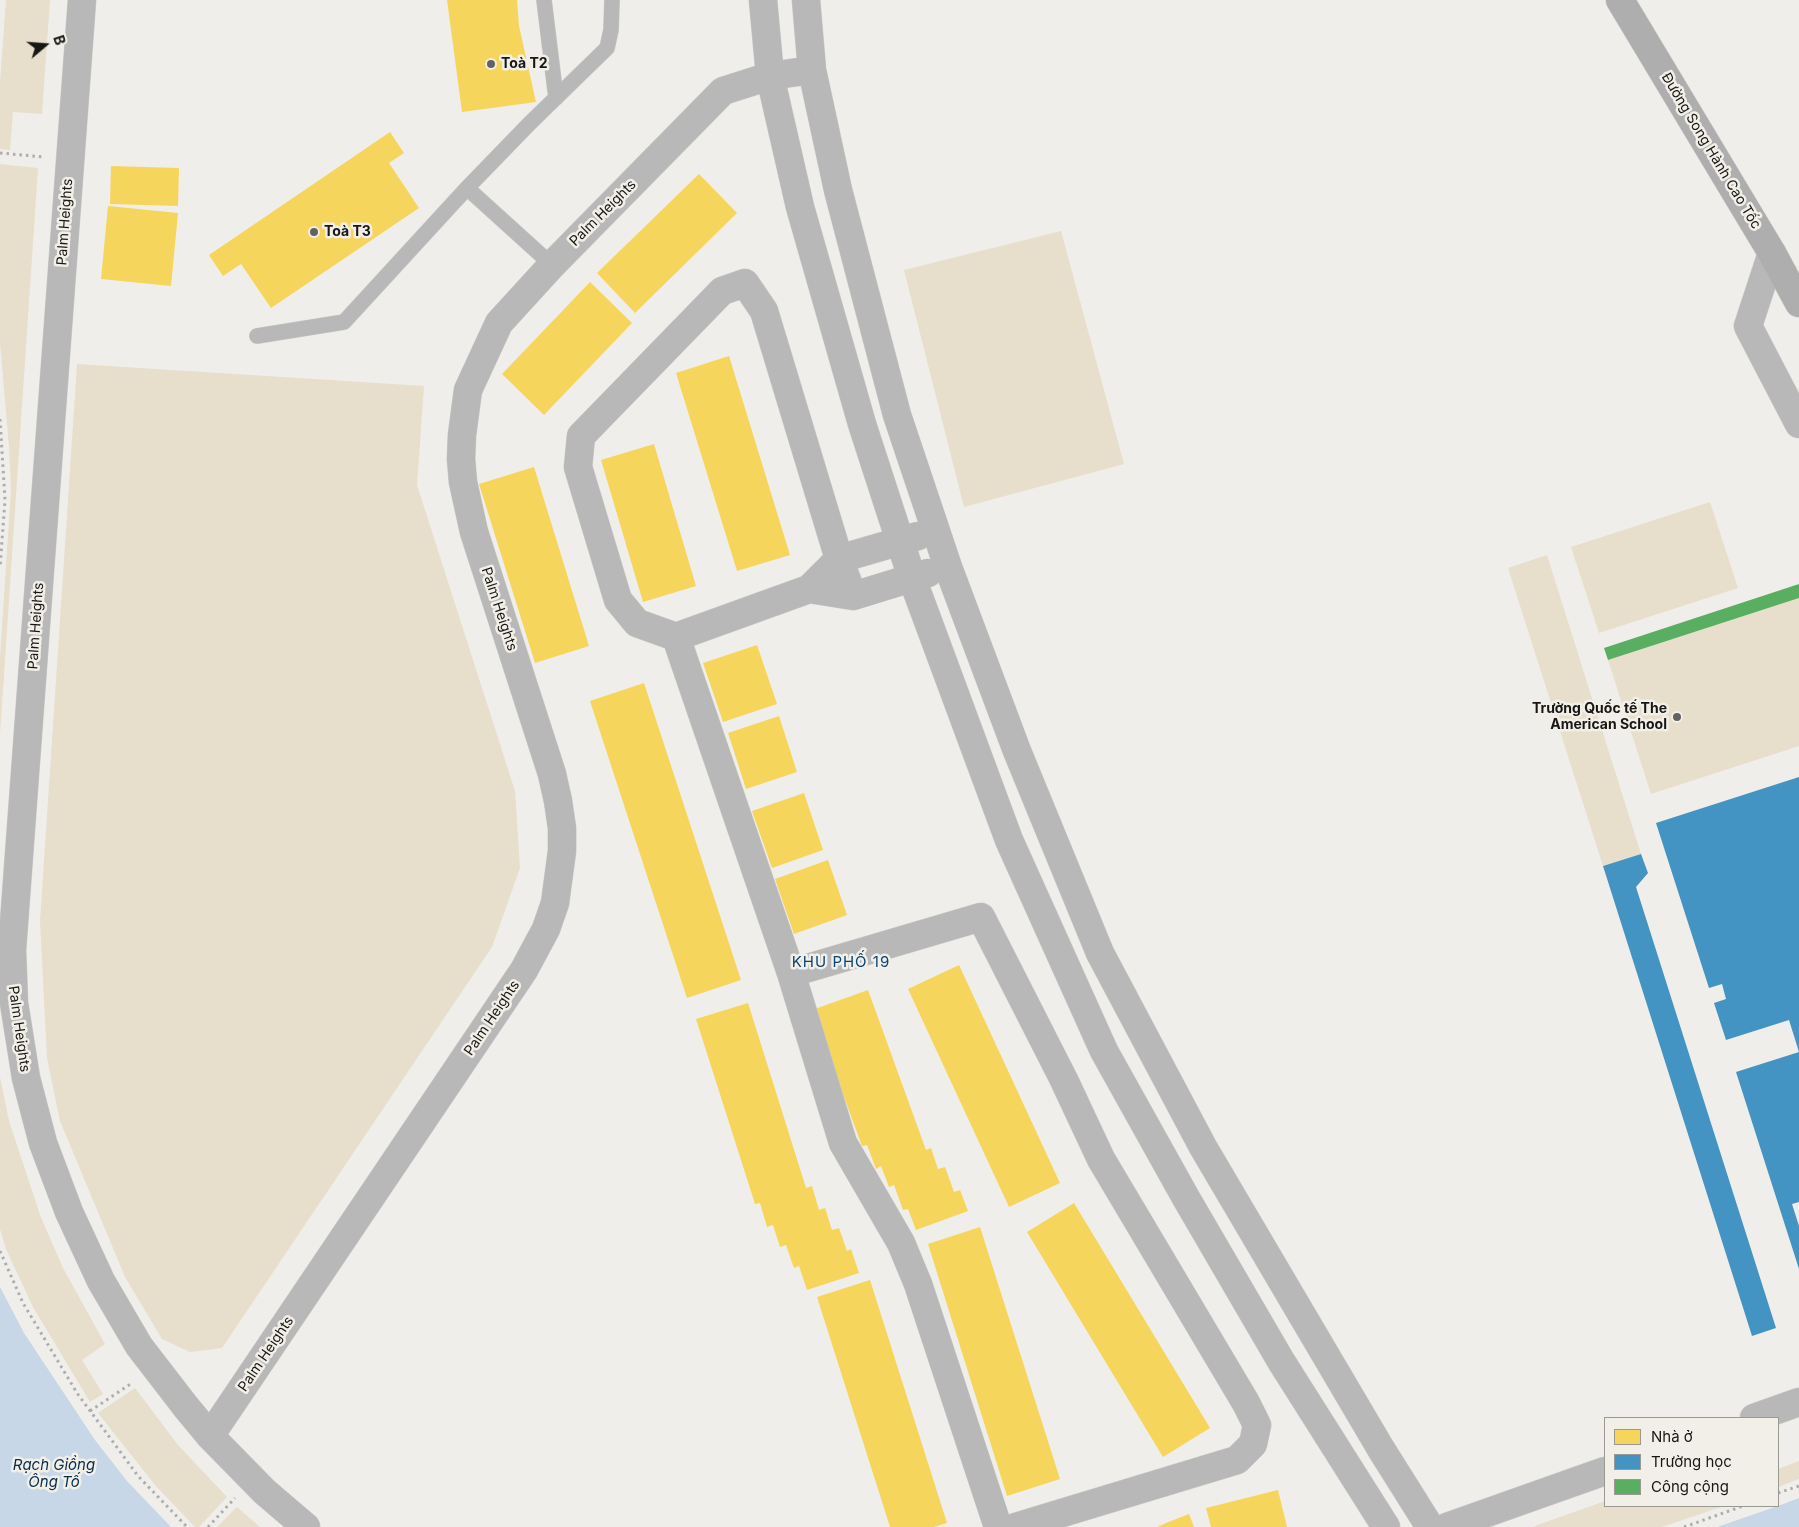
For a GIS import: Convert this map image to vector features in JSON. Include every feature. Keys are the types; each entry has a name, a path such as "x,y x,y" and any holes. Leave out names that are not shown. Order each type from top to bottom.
{"main road":[{"name":"Đường Song Hành Cao Tốc","path":"1620,0 1772,253 1799,303"}],"street":[{"name":"Palm Heights","path":"82,0 12,950 14,1003 26,1078 43,1143 84,1247 105,1289 139,1346 210,1436 524,970 546,929 555,903 562,851 562,828 558,801 552,774 474,532 464,490 461,459 464,413 468,390 499,323 552,265 723,91 770,76 812,70"},
{"path":"763,0 770,76 800,207 862,424 912,578 1009,840 1104,1051 1186,1198 1276,1352 1386,1527"},
{"path":"806,0 812,70 838,190 897,415 948,567 1017,751 1100,953 1204,1147 1376,1441 1430,1527"},
{"path":"1772,253 1748,326 1799,424"},
{"path":"853,596 840,559 764,311 746,283 722,291 581,436 578,467 618,600 637,623 676,636 809,589 840,559 936,531"},
{"path":"809,589 853,596 948,567"},
{"path":"676,636 791,973 843,1143 901,1243 918,1284 998,1527"},
{"path":"791,973 981,917 1064,1080 1101,1159 1257,1424 1254,1444 1237,1460 1016,1527"},
{"path":"1757,1417 1799,1402"},
{"path":"210,1436 265,1492 306,1527"},
{"path":"1447,1527 1604,1471"}],"lane":[{"path":"544,0 556,98"},
{"path":"257,336 344,322 467,188 607,48 611,30 612,0"},
{"path":"467,188 552,265"}],"path":[{"path":"0,153 44,157"},
{"path":"0,419 5,500 0,568"},
{"path":"0,1251 28,1310 90,1412 138,1476 186,1527"},
{"path":"90,1412 135,1381"},
{"path":"1779,1494 1799,1486"},
{"path":"208,1527 236,1498"},
{"path":"1684,1527 1740,1507"}],"shaded area":[{"path":"6,0 50,0 42,114 13,112 10,150 0,149 0,82"},
{"path":"0,164 38,168 0,734 0,658 11,489 0,343"},
{"path":"1061,231 1124,464 964,507 904,270"},
{"path":"77,364 424,386 417,485 515,791 520,868 492,947 222,1348 190,1352 162,1339 125,1277 60,1121 47,1058 40,921"},
{"path":"1710,502 1738,588 1599,633 1571,547"},
{"path":"1547,555 1641,854 1603,866 1508,568"},
{"path":"1799,598 1799,746 1651,794 1608,660"},
{"path":"0,1077 9,1121 40,1215 63,1268 105,1344 82,1360 103,1394 90,1402 33,1307 6,1249 0,1229"},
{"path":"135,1388 178,1445 227,1497 199,1527 195,1527 155,1485 98,1413"},
{"path":"1799,1461 1799,1479 1779,1487 1779,1469"},
{"path":"1604,1501 1604,1507 1721,1507 1662,1527 1532,1527"},
{"path":"237,1507 260,1527 217,1527"}],"water":[{"name":"Rạch Giồng Ông Tố","path":"0,1287 24,1333 95,1440 127,1481 171,1527 0,1527"},
{"path":"1799,1498 1799,1527 1717,1527 1779,1507"}],"building: Nhà ở":[{"name":"Toà T2","path":"447,0 517,0 519,26 536,102 462,112"},
{"name":"Toà T3","path":"390,132 404,153 389,163 419,208 271,308 241,264 223,276 209,255"},
{"path":"111,166 179,168 178,206 110,204"},
{"path":"699,174 737,213 635,313 597,273"},
{"path":"108,206 178,213 171,286 101,279"},
{"path":"590,282 632,323 544,415 502,374"},
{"path":"729,356 790,555 737,571 676,373"},
{"path":"654,444 696,586 643,602 601,460"},
{"path":"534,467 589,646 535,663 479,484"},
{"path":"757,645 777,704 723,722 703,663"},
{"path":"644,683 741,980 687,998 590,701"},
{"path":"779,716 797,772 746,789 728,733"},
{"path":"804,793 823,850 772,868 752,811"},
{"path":"828,860 847,915 794,934 775,879"},
{"path":"959,965 1060,1183 1009,1207 908,989"},
{"path":"868,990 926,1150 931,1148 938,1169 945,1167 954,1192 960,1190 968,1211 916,1230 908,1209 903,1210 894,1185 889,1187 881,1166 876,1169 867,1145 862,1146 812,1010"},
{"path":"748,1003 806,1188 812,1186 819,1210 825,1208 832,1230 839,1228 847,1251 851,1249 859,1273 807,1290 799,1266 794,1268 786,1245 780,1247 773,1225 767,1227 760,1203 755,1204 696,1019"},
{"path":"1074,1203 1210,1428 1163,1457 1027,1232"},
{"path":"980,1227 1060,1479 1007,1496 928,1244"},
{"path":"870,1280 947,1523 934,1527 890,1527 817,1297"},
{"path":"1278,1490 1287,1527 1211,1527 1206,1508"},
{"path":"1189,1514 1194,1527 1157,1527 1166,1523"}],"building: Trường học":[{"path":"1799,777 1799,1052 1789,1020 1726,1040 1714,1003 1726,999 1722,984 1709,988 1656,823"},
{"path":"1641,854 1648,873 1636,887 1776,1328 1752,1336 1603,866"},
{"path":"1799,1052 1799,1202 1792,1204 1799,1226 1799,1269 1736,1072"}],"building: Công cộng":[{"path":"1799,584 1799,598 1608,660 1604,648"}],"place":[{"name":"Toà T2","path":"491,64"},
{"name":"Toà T3","path":"314,232"},
{"name":"Trường Quốc tế The American School","path":"1677,717"}],"district":[{"name":"KHU PHỐ 19","path":"841,962"}]}
